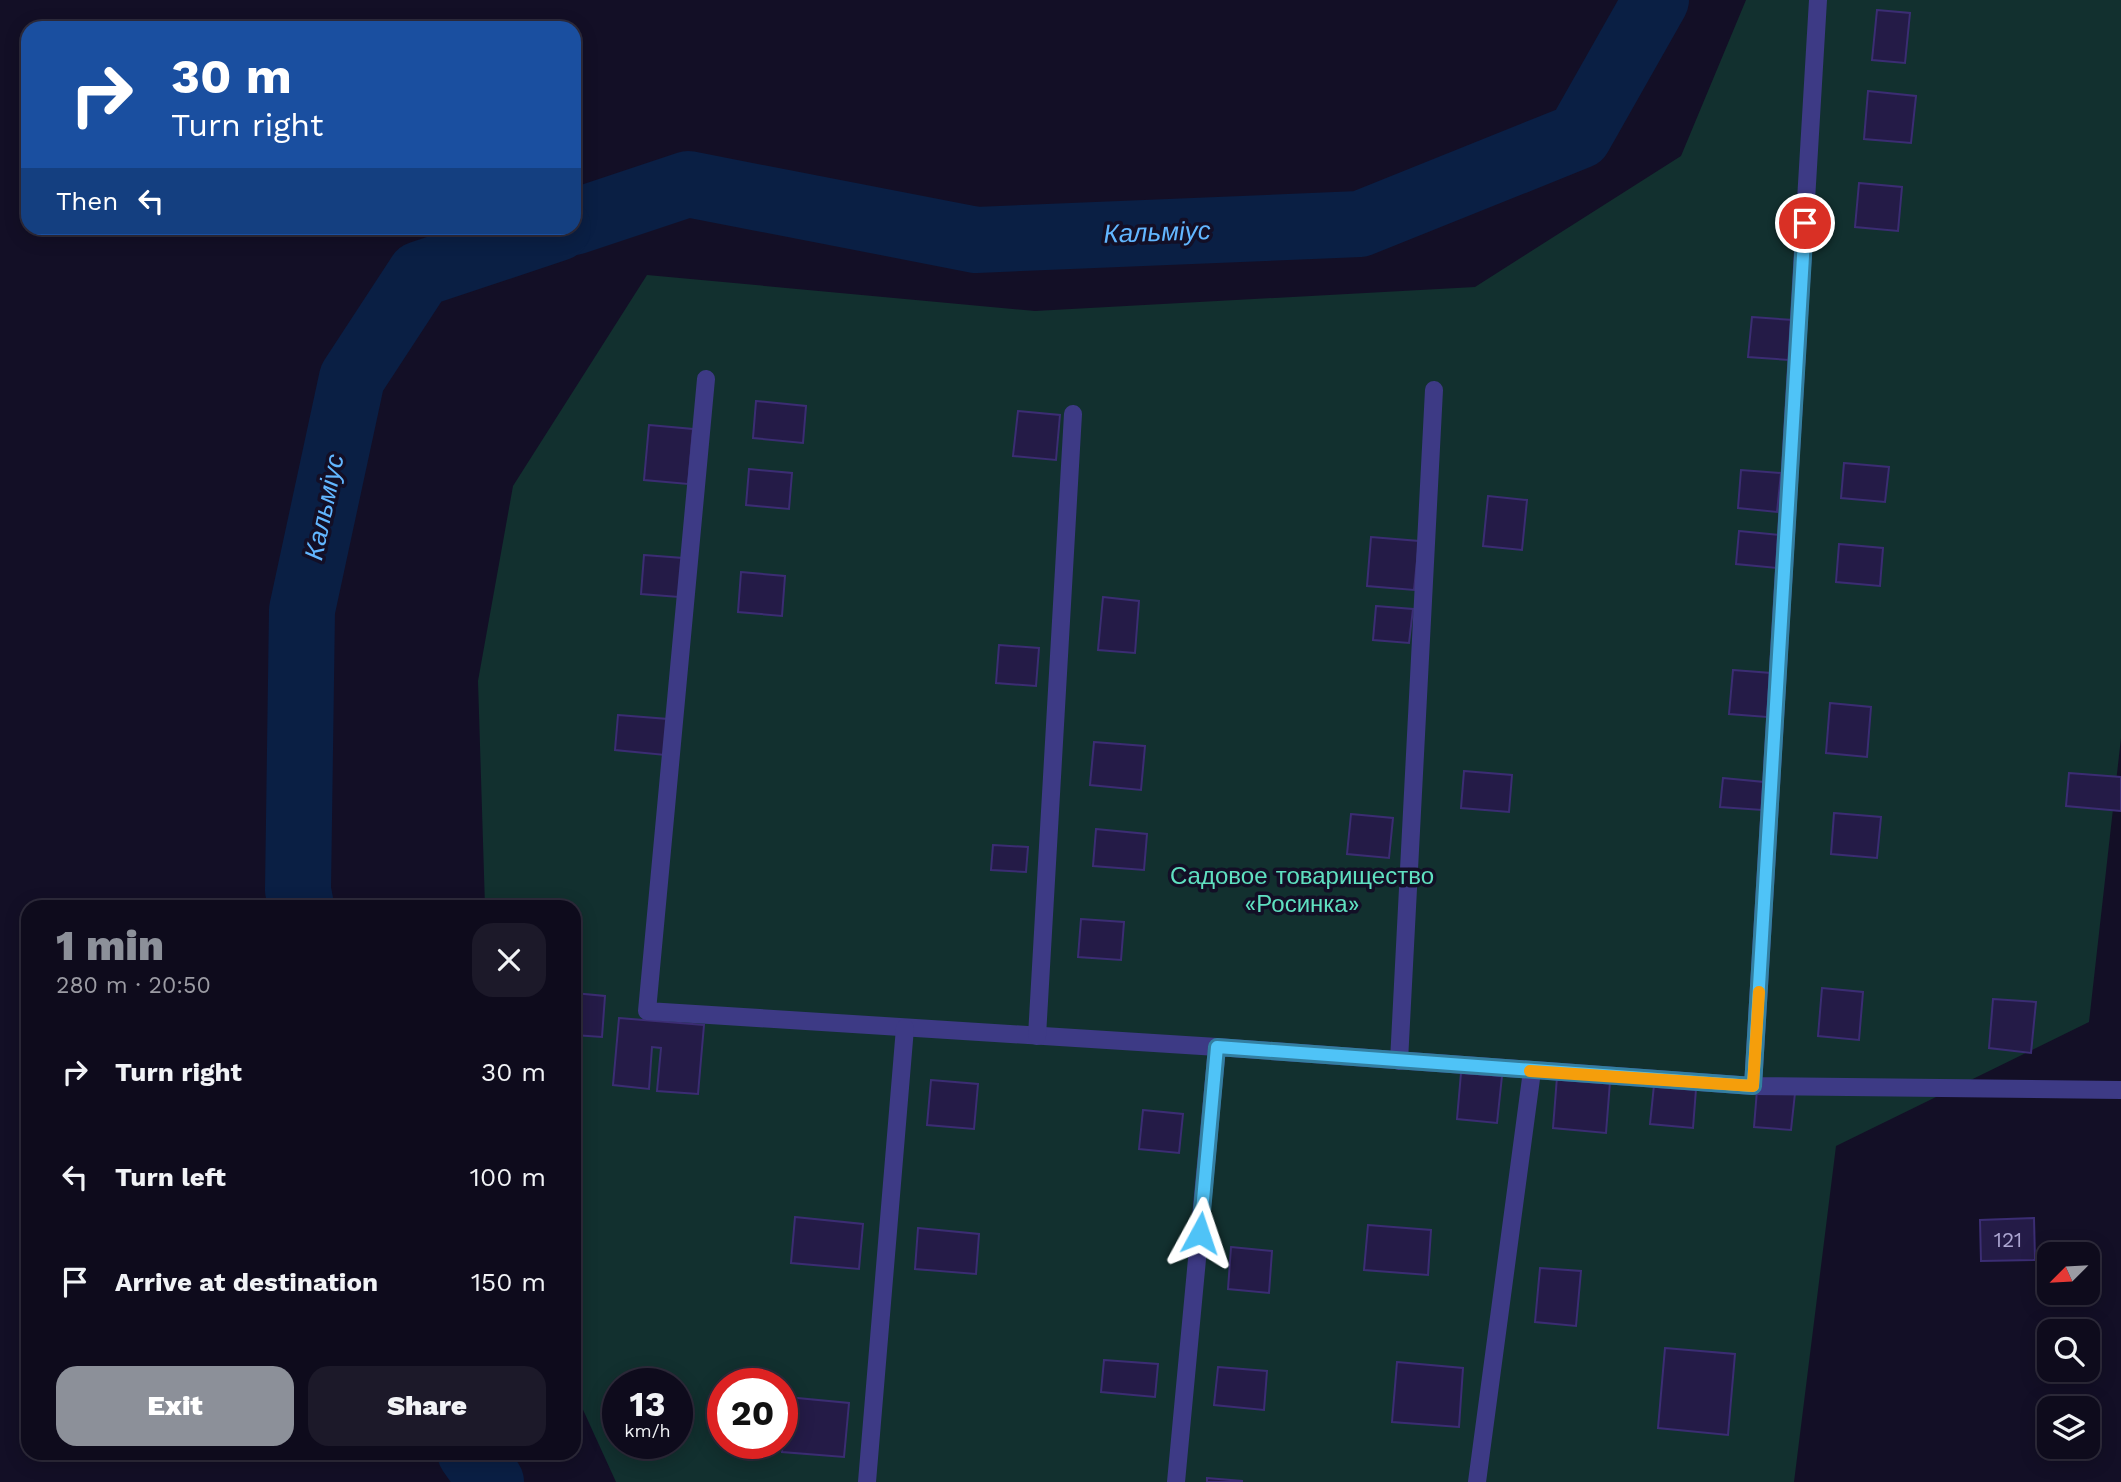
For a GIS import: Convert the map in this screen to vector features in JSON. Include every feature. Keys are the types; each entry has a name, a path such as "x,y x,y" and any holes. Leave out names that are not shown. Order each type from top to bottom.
{"lane":[{"path":"1753,1086 1818,0"},
{"path":"706,379 647,1011 1217,1047 1753,1086 2121,1090"},
{"path":"1399,1062 1434,390"},
{"path":"1037,1036 1073,414"},
{"path":"867,1482 905,1028"},
{"path":"1176,1482 1217,1047"},
{"path":"1477,1482 1532,1071"}],"green space":[{"name":"Садовое товарищество «Росинка»","path":"1746,0 2121,0 2121,738 2089,1022 1836,1146 1794,1482 616,1482 606,1459 693,1459 693,1368 602,1368 602,1451 581,1405 581,900 485,900 478,681 513,486 647,275 1035,311 1475,287 1681,156"}],"building":[{"path":"1877,10 1910,13 1905,63 1872,60"},
{"path":"1868,91 1916,96 1911,143 1864,139"},
{"path":"1859,183 1902,187 1898,231 1855,227"},
{"path":"1752,317 1793,320 1789,360 1748,357"},
{"path":"756,401 806,406 803,443 753,438"},
{"path":"1018,411 1060,415 1056,460 1013,456"},
{"path":"649,425 693,429 688,484 644,480"},
{"path":"1844,463 1889,467 1885,502 1841,498"},
{"path":"749,469 792,473 789,509 746,505"},
{"path":"1741,470 1781,473 1777,512 1738,508"},
{"path":"1488,496 1527,500 1522,550 1483,546"},
{"path":"1739,531 1780,535 1777,568 1736,564"},
{"path":"1371,537 1419,541 1414,590 1367,586"},
{"path":"1839,544 1883,548 1880,586 1836,582"},
{"path":"644,555 683,558 679,597 641,594"},
{"path":"741,572 785,576 782,616 738,612"},
{"path":"1103,597 1139,601 1135,653 1098,650"},
{"path":"1376,606 1413,609 1409,643 1373,640"},
{"path":"999,645 1039,648 1036,686 996,683"},
{"path":"1733,670 1771,673 1767,717 1729,714"},
{"path":"1830,703 1871,707 1867,757 1826,753"},
{"path":"618,715 668,719 665,755 615,750"},
{"path":"1094,742 1145,746 1141,790 1090,785"},
{"path":"1464,771 1512,775 1509,812 1461,808"},
{"path":"2069,773 2121,777 2121,811 2066,806"},
{"path":"1723,778 1764,782 1762,810 1720,807"},
{"path":"1834,813 1881,817 1877,858 1831,854"},
{"path":"1351,814 1393,818 1389,858 1347,854"},
{"path":"1096,829 1147,834 1144,870 1093,866"},
{"path":"993,845 1028,847 1026,872 991,870"},
{"path":"1081,919 1124,922 1121,960 1078,957"},
{"path":"1822,988 1863,992 1859,1040 1818,1036"},
{"path":"581,994 605,996 602,1037 581,1036"},
{"path":"1993,999 2036,1002 2031,1053 1989,1048"},
{"path":"619,1018 704,1025 698,1094 657,1091 661,1048 652,1047 649,1089 613,1085"},
{"path":"1461,1073 1502,1076 1497,1123 1457,1119"},
{"path":"1557,1077 1610,1082 1606,1133 1553,1128"},
{"path":"931,1080 978,1084 974,1129 927,1125"},
{"path":"1654,1085 1696,1089 1693,1128 1650,1124"},
{"path":"1757,1090 1795,1093 1791,1130 1754,1127"},
{"path":"1143,1110 1183,1114 1179,1153 1139,1149"},
{"path":"795,1217 863,1224 859,1269 791,1263"},
{"path":"2034,1218 2035,1260 1981,1261 1980,1220"},
{"path":"1368,1225 1431,1230 1428,1275 1364,1270"},
{"path":"918,1228 979,1234 976,1274 915,1269"},
{"path":"1231,1247 1272,1251 1269,1293 1228,1289"},
{"path":"1540,1268 1581,1271 1576,1326 1535,1322"},
{"path":"1665,1348 1735,1354 1728,1435 1658,1428"},
{"path":"1104,1360 1158,1364 1155,1397 1101,1392"},
{"path":"1397,1362 1463,1368 1459,1427 1392,1422"},
{"path":"1218,1367 1267,1371 1264,1410 1214,1405"},
{"path":"798,1398 849,1403 844,1457 798,1453"},
{"path":"1207,1478 1242,1481 1242,1482 1207,1482"}],"waterway":[{"name":"Кальміус","path":"581,220 688,184 976,240 1360,224 1579,136 1656,0"},
{"name":"Кальміус","path":"300,900 302,610 352,378 420,274 537,235"},
{"name":"Кальміус","path":"476,1460 491,1482"}],"slow traffic":[{"path":"1530,1071 1753,1086 1759,992"}],"route":[{"path":"1200,1233 1217,1047 1753,1086 1805,223"}]}
